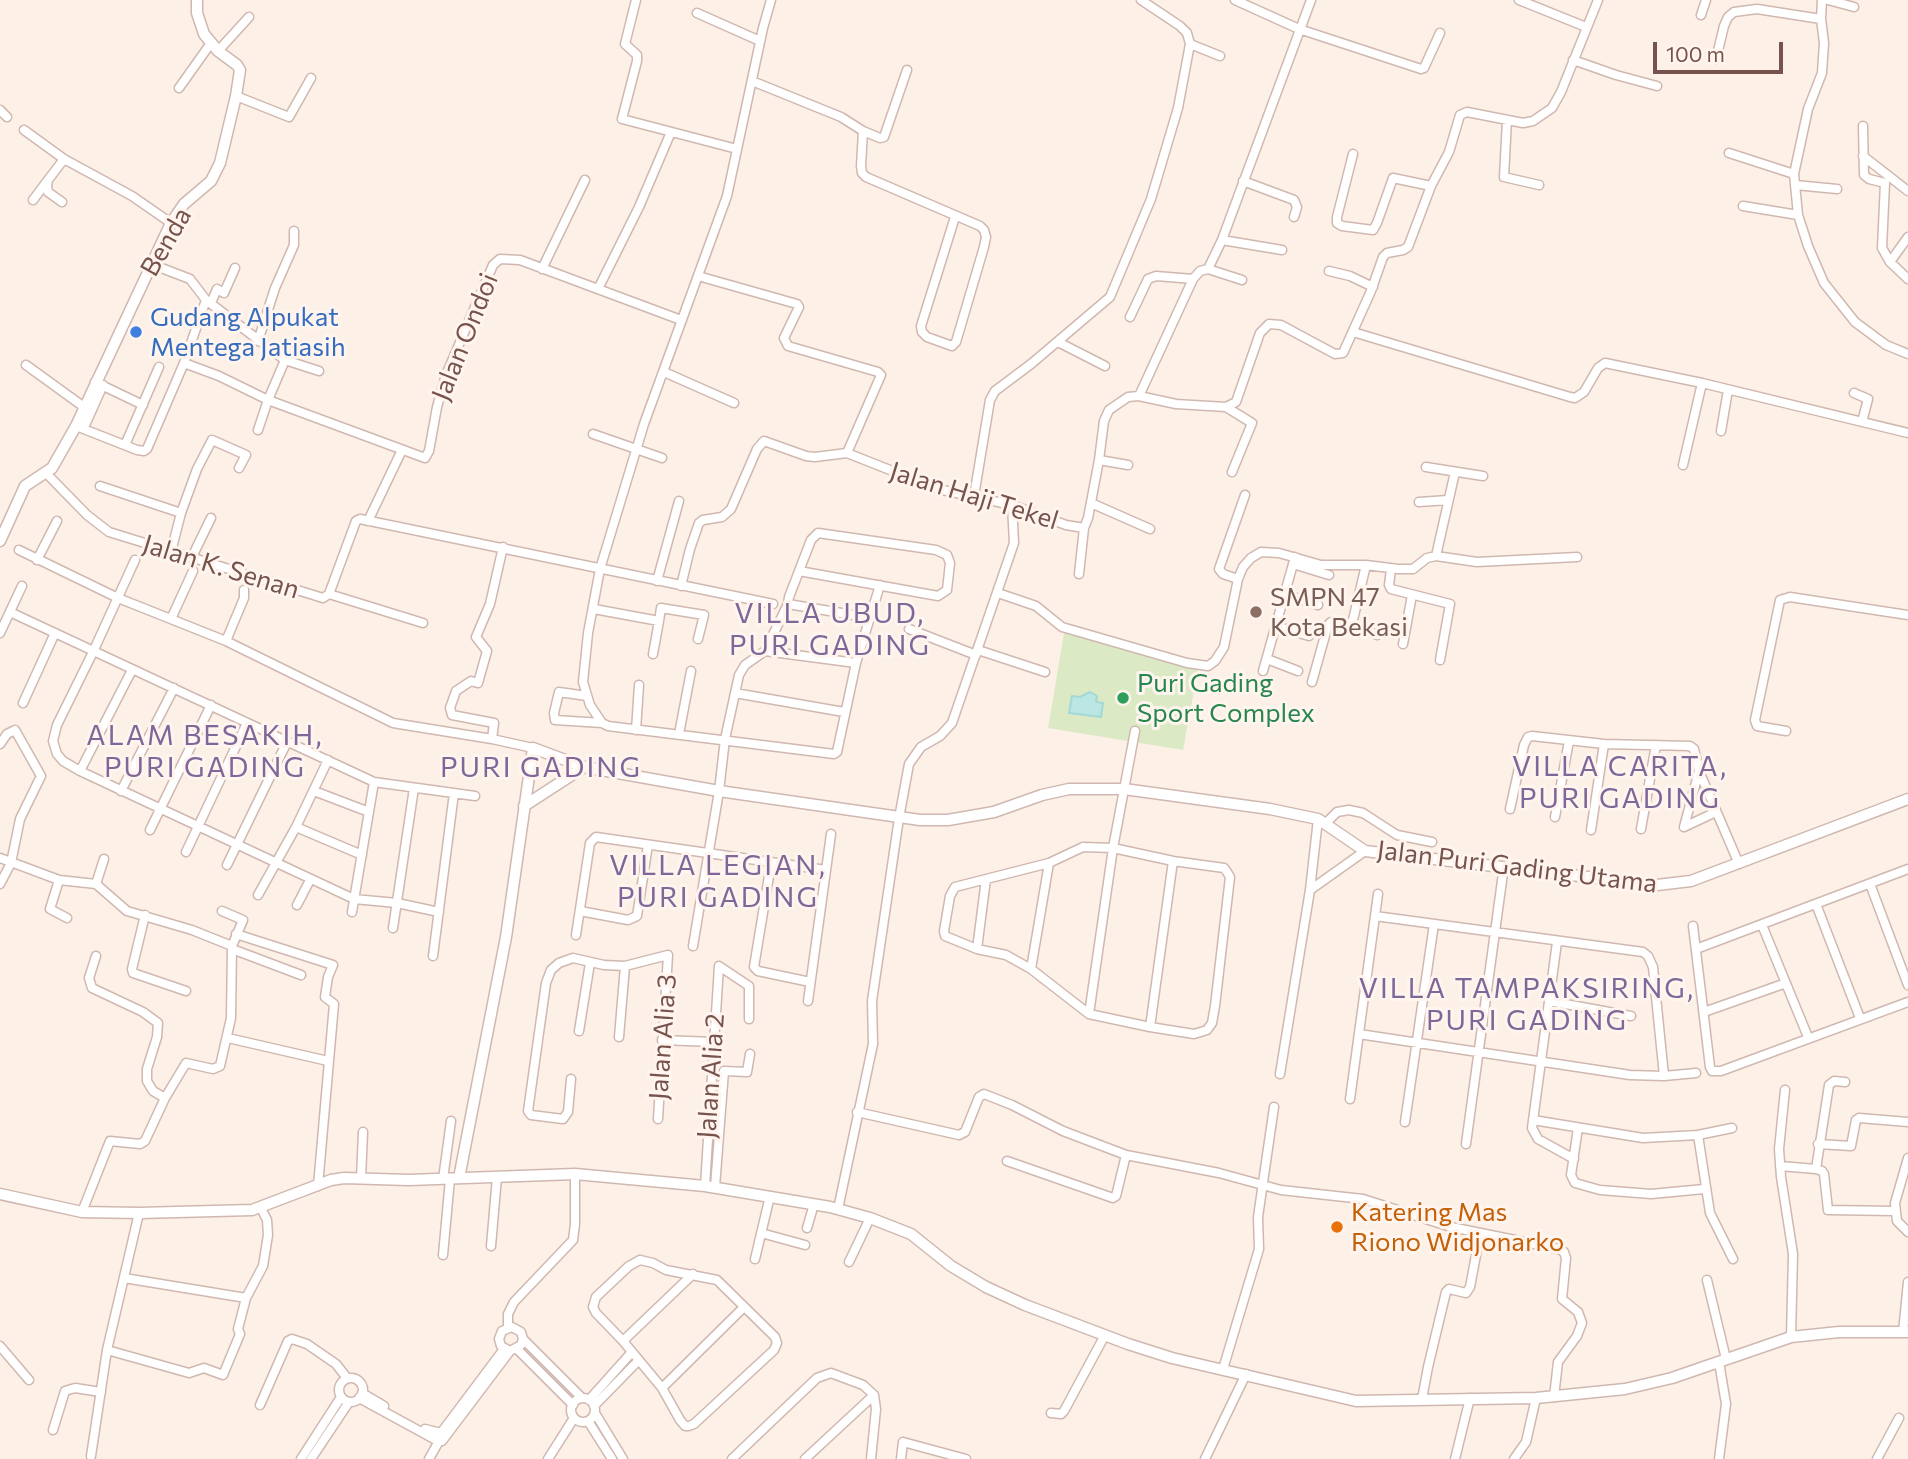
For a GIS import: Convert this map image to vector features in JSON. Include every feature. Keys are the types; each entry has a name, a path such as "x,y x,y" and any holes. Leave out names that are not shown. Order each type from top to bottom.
{"street":[{"name":"Benda","path":"0,541 25,486 52,468 81,424 84,407 99,383 171,223 184,204 211,181 220,163 240,71 204,34 197,13 197,0"},
{"path":"636,0 625,44 636,55 637,61 622,119 737,149"},
{"path":"602,723 593,711 583,681 585,653 600,569 636,450 727,196 771,0"},
{"path":"974,496 990,400 995,391 1110,297 1151,199 1178,108 1190,44 1187,33 1180,26 1141,0"},
{"path":"1235,0 1299,29 1422,69 1440,33"},
{"path":"1209,269 1311,0"},
{"path":"1519,0 1586,27"},
{"path":"1226,407 1236,402 1256,341 1269,324 1281,325 1339,355 1346,347 1373,287 1382,257 1408,247 1431,186 1449,152 1461,113 1523,123 1533,121 1552,108 1598,0"},
{"path":"1701,15 1706,0"},
{"path":"1822,0 1822,73 1808,109 1794,174 1797,215 1824,283 1855,322 1886,345 1908,354"},
{"path":"1828,0 1854,7"},
{"path":"1716,59 1724,26 1734,12 1757,9 1821,19"},
{"path":"697,13 760,41"},
{"path":"179,88 215,47 249,17"},
{"path":"1190,44 1220,56"},
{"path":"1573,60 1657,86"},
{"path":"752,81 841,117 880,138 884,137 907,69"},
{"path":"236,96 289,117 311,78"},
{"path":"1507,120 1504,177 1539,185"},
{"path":"1863,125 1865,177 1886,179"},
{"path":"24,130 64,159 132,195 171,223"},
{"path":"863,131 861,166 866,177 980,226 986,237 956,342 952,346 927,337 920,326 955,217"},
{"path":"598,289 639,207 671,132"},
{"path":"1730,153 1794,174"},
{"path":"1353,154 1337,217 1337,223 1342,226 1373,230 1393,178 1431,186"},
{"path":"1863,156 1886,179 1908,191"},
{"path":"33,200 64,159"},
{"path":"1886,179 1882,248 1890,262 1908,279"},
{"path":"48,180 48,192 62,202"},
{"path":"542,268 585,180"},
{"path":"1243,181 1294,200 1297,207 1294,217"},
{"path":"1795,185 1837,189"},
{"path":"1743,206 1797,215"},
{"path":"258,341 275,288 294,245 294,231"},
{"path":"1890,262 1908,237"},
{"path":"1222,240 1282,250"},
{"name":"Jalan Ondoi","path":"402,450 425,458 429,451 446,375 493,265 500,259 510,258 542,268 681,320"},
{"path":"151,264 190,279 208,301 285,360 319,370"},
{"path":"143,405 99,383 81,424 125,445 142,451 147,449 208,301 217,289 224,293 235,268"},
{"path":"1232,472 1252,423 1226,407 1176,404 1139,396 1193,279 1200,271 1209,269 1242,280"},
{"path":"1329,271 1350,276 1373,287"},
{"path":"698,276 796,304 799,307 784,338 788,346 881,375 847,453"},
{"path":"1130,317 1148,279 1156,276 1193,279"},
{"path":"1353,332 1575,398 1584,392 1598,368 1605,363 1702,383 1908,433"},
{"path":"1058,342 1105,366"},
{"path":"258,430 285,360"},
{"path":"184,363 219,376 268,400 402,450"},
{"path":"26,365 84,407"},
{"path":"125,445 159,367"},
{"path":"663,372 734,402"},
{"path":"1683,465 1702,383"},
{"path":"1721,430 1728,390"},
{"path":"1854,393 1868,399 1862,422"},
{"name":"Jalan Haji Tekel","path":"681,586 699,523 722,517 731,509 760,444 764,442 806,456 847,453 938,489 1012,505 1066,525 1084,528 1091,503 1104,421 1109,410 1128,397 1139,396"},
{"path":"593,434 662,458"},
{"path":"171,552 181,513 197,469 212,440 246,455 239,468"},
{"name":"Jalan K. Senan","path":"46,473 87,515 109,532 323,598 329,594 356,521 368,521 402,450"},
{"path":"1099,460 1128,465"},
{"path":"1426,467 1483,476"},
{"path":"1436,556 1455,472"},
{"path":"100,486 181,513"},
{"path":"1238,579 1223,575 1219,569 1245,495"},
{"path":"1419,502 1448,500"},
{"path":"657,581 679,501"},
{"path":"1091,503 1150,529"},
{"path":"838,1209 873,1044 872,1001 909,764 921,747 940,736 951,723 1014,543 1012,505"},
{"path":"192,557 211,518"},
{"path":"368,521 773,604"},
{"path":"37,560 57,522"},
{"path":"1079,574 1084,528"},
{"path":"692,946 739,675 745,666 765,651 788,604 799,571 811,540 819,533 936,551 949,558 948,585 943,594 938,596 799,571"},
{"path":"492,739 494,723 452,715 450,708 456,691 471,681 478,682 487,650 476,637 490,604 503,547"},
{"path":"19,550 118,598 226,641 393,723 533,748 506,937 451,1179 443,1255"},
{"path":"998,593 1035,606 1062,627 1187,663 1208,666 1215,662 1224,647 1238,579 1251,558 1267,551 1329,575"},
{"path":"1294,560 1321,565 1413,569 1427,558 1436,556 1477,562 1577,557"},
{"path":"135,560 54,733 53,741 57,754 63,761 354,899 397,903 439,912"},
{"path":"1263,671 1294,560"},
{"path":"1312,682 1328,625 1333,622 1348,627 1352,624 1366,565"},
{"path":"1391,569 1391,588 1450,604 1440,660"},
{"path":"171,619 193,571"},
{"path":"587,696 559,692 555,720 602,723 608,726 679,734 725,744 835,754 856,663 880,585"},
{"path":"0,633 22,586"},
{"path":"226,641 244,598 243,590"},
{"path":"329,594 423,623"},
{"path":"1285,594 1318,604"},
{"path":"1403,644 1412,594"},
{"path":"1786,731 1759,727 1755,720 1780,600 1790,597 1908,615"},
{"path":"788,604 871,618"},
{"path":"653,654 661,608 704,615 698,639"},
{"path":"594,609 659,621"},
{"path":"10,612 374,782 475,796"},
{"path":"1352,624 1377,635"},
{"path":"1276,626 1309,636"},
{"path":"909,629 977,653 1045,672"},
{"path":"23,703 55,633"},
{"path":"765,651 856,663"},
{"path":"1267,659 1298,671"},
{"path":"80,771 132,670"},
{"path":"679,734 691,671"},
{"path":"636,730 639,685"},
{"path":"121,790 174,688"},
{"path":"735,693 844,712"},
{"path":"150,830 211,705"},
{"path":"186,852 247,723"},
{"path":"0,744 7,734 15,730 41,776 20,819 11,863 0,884"},
{"path":"1089,1014 1113,848 1135,731"},
{"path":"1510,809 1528,737 1604,744 1693,747 1699,771 1736,865"},
{"path":"1555,817 1569,741"},
{"path":"227,865 287,742"},
{"path":"1591,831 1604,744"},
{"path":"1641,829 1656,745"},
{"name":"Jalan Puri Gading Utama","path":"533,748 584,767 719,792 899,818 948,820 994,812 1042,795 1069,789 1124,789 1270,809 1322,822 1365,851 1657,885 1691,881 1908,799"},
{"path":"258,895 296,827 328,760"},
{"path":"524,806 584,767"},
{"path":"1699,771 1684,827 1716,812"},
{"path":"352,912 374,782"},
{"path":"393,928 414,788"},
{"path":"314,791 369,812"},
{"path":"433,956 454,793"},
{"path":"1280,1074 1322,822 1336,812 1349,810 1363,813 1397,835 1432,842"},
{"path":"296,827 362,855"},
{"path":"808,1002 831,834"},
{"path":"576,935 590,843 596,837 826,870"},
{"path":"580,911 628,920 637,916 648,845"},
{"path":"1083,847 1113,848 1173,861 1224,868 1230,877 1212,1023 1202,1033 1150,1027 1089,1014 1031,969 1006,955 977,949 945,936 952,891 955,887 1049,863 1083,847"},
{"path":"1310,890 1365,851"},
{"path":"0,858 59,880 96,884 127,911 145,915 301,975"},
{"path":"96,884 104,859"},
{"path":"1150,1027 1173,861"},
{"path":"1031,969 1049,863"},
{"path":"771,864 754,967 758,971 810,982"},
{"path":"1466,1144 1504,866"},
{"path":"1696,949 1908,870"},
{"path":"977,949 986,879"},
{"path":"59,880 50,909 67,918"},
{"path":"297,905 310,880"},
{"path":"1870,884 1908,985"},
{"path":"1350,1099 1378,894"},
{"path":"1816,904 1860,1018"},
{"path":"82,1212 108,1143 143,1143 186,1063 218,1068 228,1038 233,988 232,948 243,920 222,911"},
{"path":"145,915 133,973 186,990"},
{"path":"1375,916 1636,951 1648,956 1653,967 1664,1076"},
{"path":"1405,1122 1434,924"},
{"path":"1762,925 1808,1037"},
{"path":"1693,926 1712,1071 1721,1071 1908,1002"},
{"path":"236,934 333,965 325,997 334,1004 318,1186"},
{"path":"1557,942 1532,1128 1538,1139 1574,1159"},
{"name":"Jalan Alia 3","path":"625,966 668,955 658,1119"},
{"path":"96,956 89,978 92,988 143,1012 158,1023 157,1037 147,1069 147,1081 153,1091 165,1098"},
{"path":"571,1079 568,1112 564,1119 531,1115 528,1111 548,975 559,963 578,958 590,963 625,966 620,1037"},
{"path":"579,1031 590,963"},
{"name":"Jalan Alia 2","path":"710,1187 713,1042 719,965 749,986 749,1018"},
{"path":"1704,1012 1786,983"},
{"path":"1549,1001 1631,1016"},
{"path":"1359,1034 1630,1075 1696,1073"},
{"path":"228,1038 328,1061"},
{"path":"662,1040 713,1042"},
{"path":"710,1187 724,1071 747,1072 750,1054"},
{"path":"1816,1168 1829,1085 1834,1081 1845,1082"},
{"path":"1785,1090 1780,1166 1792,1240 1791,1337"},
{"path":"858,1112 959,1135 965,1132 979,1097 984,1094 1063,1131 1126,1155 1219,1173 1263,1186 1363,1199 1451,1227 1564,1252 1566,1258 1562,1299 1578,1312 1582,1323 1577,1336 1558,1362 1554,1397"},
{"path":"1223,1369 1259,1250 1258,1217 1274,1107"},
{"path":"1818,1143 1851,1146 1856,1120 1859,1118 1908,1122"},
{"path":"1532,1120 1643,1138 1698,1135 1732,1128"},
{"path":"450,1121 451,1179"},
{"path":"1578,1128 1572,1179 1575,1183 1618,1192 1651,1194 1704,1189"},
{"path":"361,1178 363,1132"},
{"path":"1698,1135 1704,1189 1713,1223 1733,1259"},
{"path":"1007,1161 1113,1198 1116,1196 1126,1155"},
{"path":"1908,1158 1897,1191 1895,1211 1897,1220 1908,1232"},
{"path":"1780,1166 1816,1168 1822,1171 1828,1210 1895,1211"},
{"path":"575,1174 573,1240 514,1302 508,1327 500,1335 499,1343 511,1350 573,1405 590,1404"},
{"path":"0,1194 82,1212 252,1210 331,1181 361,1178 451,1179 575,1174 710,1187 770,1196 870,1217 911,1234 951,1266 986,1287 1025,1305 1172,1359 1345,1399 1536,1398 1625,1390 1671,1378 1791,1337 1839,1332 1905,1332 1908,1282"},
{"path":"491,1246 497,1177"},
{"path":"755,1259 770,1196"},
{"path":"807,1228 814,1204"},
{"path":"107,1350 189,1373 204,1368 223,1375 240,1334 238,1329 246,1298 263,1266 268,1241 267,1220 261,1208"},
{"path":"90,1456 107,1350 139,1213"},
{"path":"849,1262 870,1217"},
{"path":"761,1233 805,1245"},
{"path":"1422,1399 1446,1292 1449,1289 1466,1293 1470,1287 1480,1234"},
{"path":"640,1260 666,1270 693,1275 721,1283 775,1337 777,1343 774,1350 694,1424 685,1426 662,1388 596,1313 593,1302 629,1266 640,1260"},
{"path":"623,1341 693,1275"},
{"path":"124,1278 246,1298"},
{"path":"1707,1280 1723,1361 1726,1404 1719,1459"},
{"path":"662,1388 744,1307"},
{"path":"508,1327 518,1330 523,1339 590,1404 623,1459"},
{"path":"1051,1413 1063,1412 1105,1335"},
{"path":"260,1405 288,1341 292,1339 307,1343 336,1364 347,1378 356,1379 361,1385 361,1396"},
{"path":"301,1459 345,1400 361,1396 426,1430 441,1433 523,1339"},
{"path":"0,1346 29,1380"},
{"path":"429,1459 439,1441 447,1437 511,1350"},
{"path":"612,1459 588,1421 590,1404 636,1356"},
{"path":"732,1459 822,1374 831,1373 863,1385 874,1395 876,1409 871,1459"},
{"path":"1205,1459 1246,1374"},
{"path":"345,1400 339,1390 341,1383 347,1378"},
{"path":"53,1430 65,1391 75,1388 101,1392"},
{"path":"805,1459 874,1395"},
{"path":"361,1396 439,1441"},
{"path":"1455,1459 1470,1398"},
{"path":"1514,1459 1526,1441 1536,1398"},
{"path":"311,1459 345,1400"},
{"path":"573,1405 574,1418 582,1422 588,1421"},
{"path":"548,1459 574,1418"},
{"path":"1877,1459 1899,1418"},
{"path":"901,1459 903,1441 966,1459"}],"green space":[{"name":"Puri Gading Sport Complex","path":"1064,633 1198,669 1183,750 1048,728"}],"water":[{"path":"1090,692 1097,696 1096,702 1103,703 1101,717 1069,713 1072,696 1080,697"}],"place":[{"name":"Gudang Alpukat Mentega Jatiasih","path":"136,332"},
{"name":"SMPN 47 Kota Bekasi","path":"1256,612"},
{"name":"Puri Gading Sport Complex","path":"1123,698"},
{"name":"Katering Mas Riono Widjonarko","path":"1337,1227"}],"district":[{"name":"VILLA UBUD, PURI GADING","path":"830,630"},
{"name":"ALAM BESAKIH, PURI GADING","path":"205,752"},
{"name":"PURI GADING","path":"541,768"},
{"name":"VILLA CARITA, PURI GADING","path":"1620,783"},
{"name":"VILLA LEGIAN, PURI GADING","path":"718,882"},
{"name":"VILLA TAMPAKSIRING, PURI GADING","path":"1527,1005"}]}
